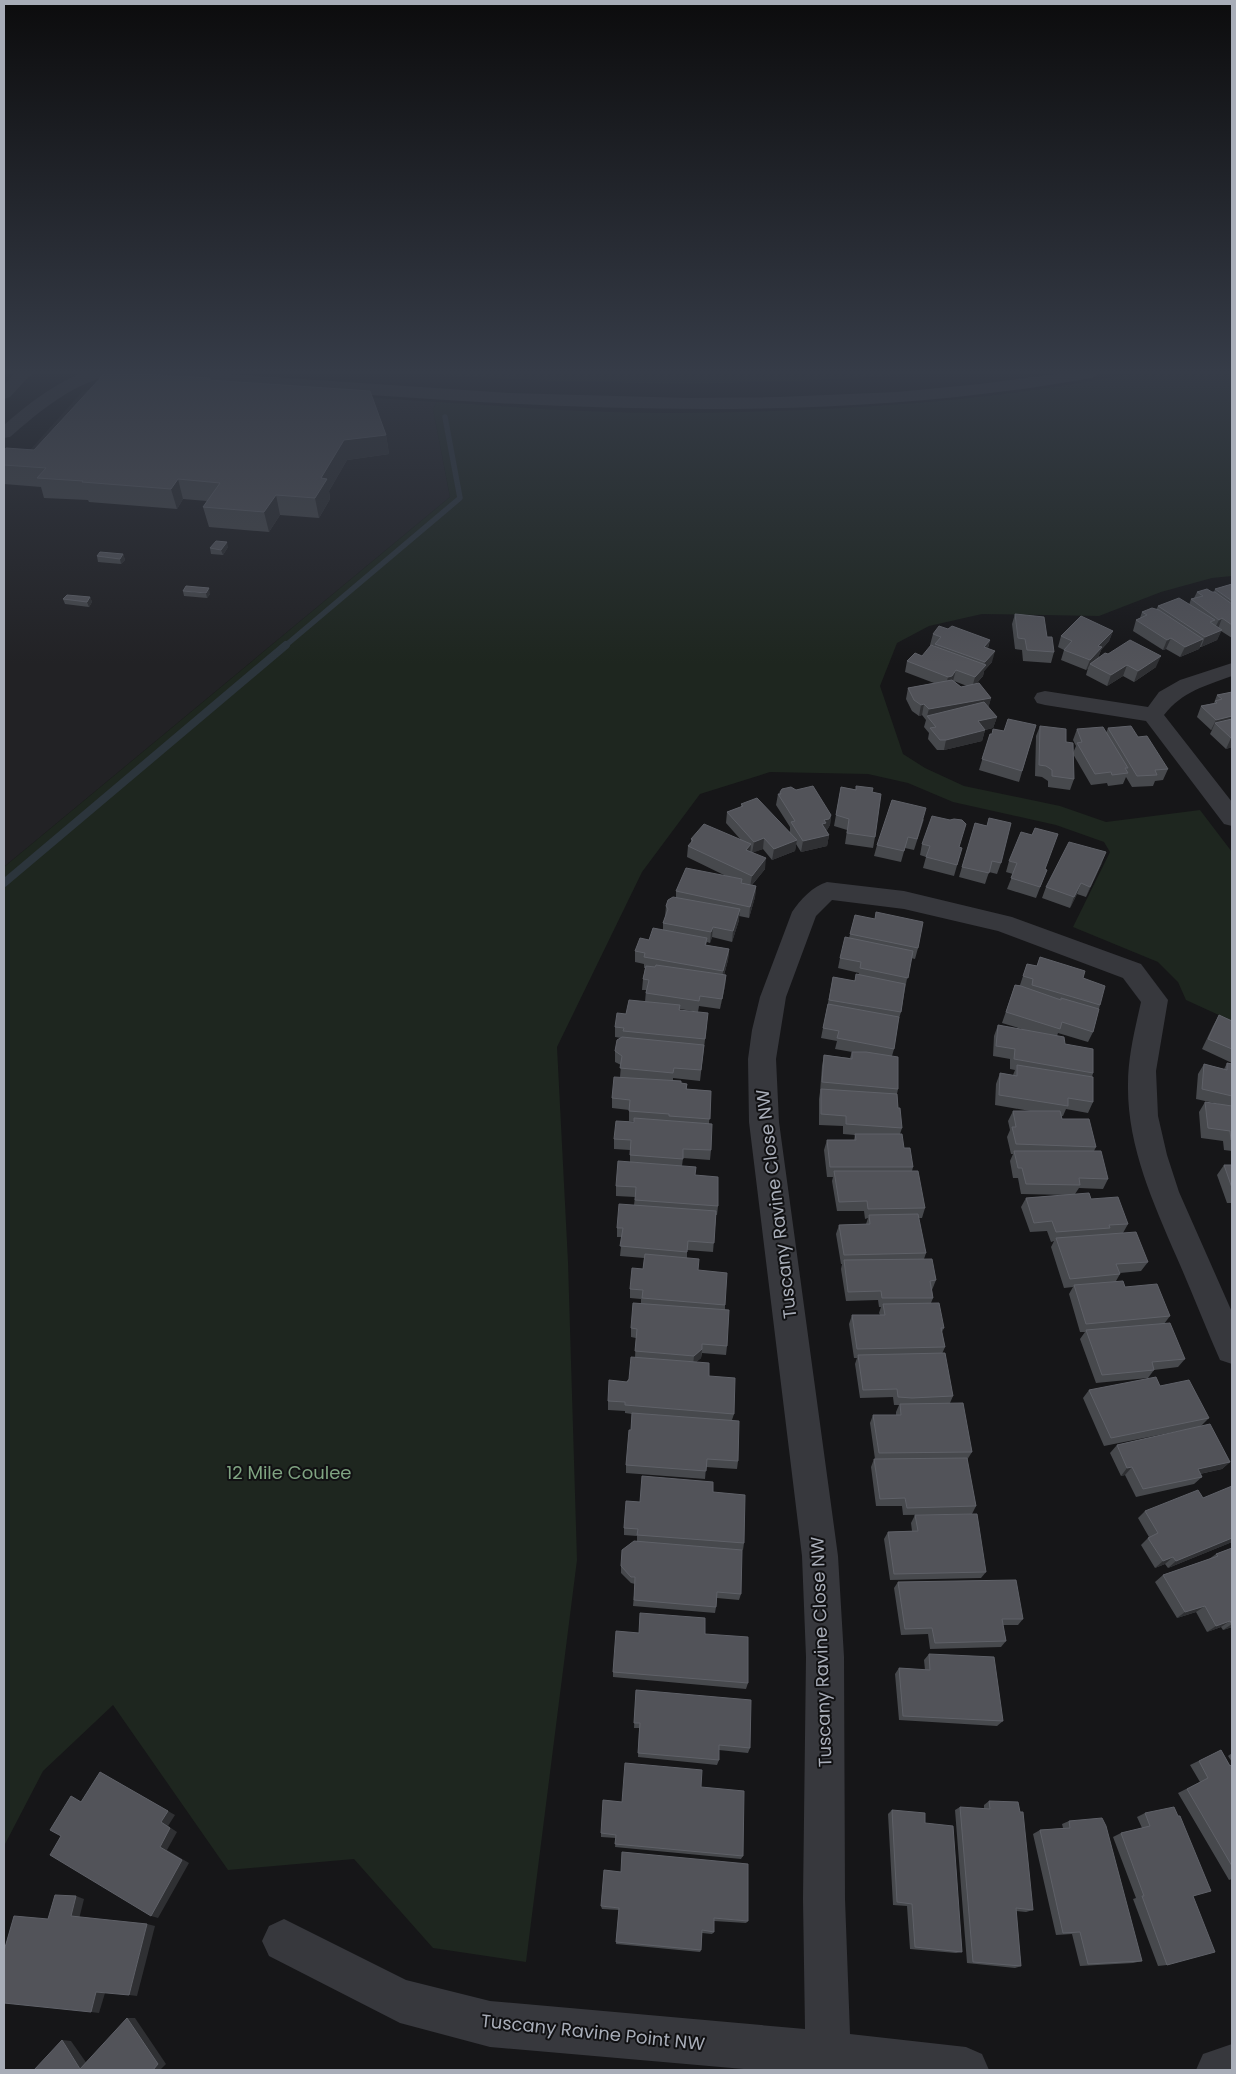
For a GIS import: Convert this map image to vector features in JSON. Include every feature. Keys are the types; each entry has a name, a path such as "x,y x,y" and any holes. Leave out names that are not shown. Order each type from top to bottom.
{"street":[{"path":"1153,715 1168,697 1188,685 1232,669"},
{"path":"1045,698 1153,715 1232,818"},
{"name":"Tuscany Ravine Close NW","path":"828,2054 824,1898 825,1657 820,1556 764,1122 762,1090 762,1059 775,989 805,912 827,891 904,900 970,914 1044,937 1132,971 1155,1000 1143,1062 1142,1093 1145,1126 1152,1161 1173,1216 1232,1349"},
{"name":"Tuscany Ravine Point NW","path":"284,1941 400,2001 490,2024 828,2054"},
{"path":"828,2054 966,2070"},
{"path":"1219,2070 1232,2067"}],"shaded area":[{"path":"12,470 445,470 450,497 4,867 4,479"}],"green space":[{"name":"12 Mile Coulee","path":"445,470 1232,470 1232,576 1212,578 1161,592 1099,616 982,614 929,626 897,643 880,686 903,754 925,768 964,786 1060,806 1106,822 1200,810 1232,852 1232,1021 1186,1000 1178,982 1158,962 1073,927 1110,852 1104,842 1056,825 953,802 908,783 868,774 770,772 700,794 642,872 557,1047 568,1262 577,1560 526,1962 433,1948 354,1859 228,1870 113,1705 43,1771 4,1846 4,867 450,497"}],"building":[{"path":"44,470 326,470 321,478 327,479 315,498 276,495 264,512 203,507 220,483 178,479 171,489 37,478"},
{"path":"216,541 227,542 221,550 210,548"},
{"path":"100,552 123,554 120,559 97,556"},
{"path":"1232,584 1232,601 1215,589"},
{"path":"186,586 209,588 206,593 183,591"},
{"path":"1207,589 1215,592 1232,604 1232,625 1222,618 1219,620 1191,599 1203,596 1197,592"},
{"path":"67,595 90,597 87,602 63,599"},
{"path":"1179,598 1215,620 1210,622 1222,630 1205,637 1158,606"},
{"path":"1152,608 1159,610 1203,639 1185,647 1171,638 1167,640 1136,620 1147,615 1142,612"},
{"path":"1015,614 1044,617 1047,637 1052,637 1054,652 1027,650 1025,639 1018,638"},
{"path":"1081,616 1113,631 1098,646 1102,647 1090,660 1064,650 1072,641 1061,636"},
{"path":"939,626 948,629 952,626 990,640 984,647 995,651 985,662 935,644 941,637 933,634"},
{"path":"1130,640 1161,656 1138,671 1127,665 1111,675 1090,664 1105,653 1108,654"},
{"path":"931,645 986,665 975,677 956,670 952,676 948,677 907,661 915,653 922,656"},
{"path":"952,680 961,687 979,683 991,698 929,709 924,704 921,705 914,700 908,688"},
{"path":"1232,692 1232,716 1216,720 1201,706 1217,703 1215,701 1222,699 1217,695"},
{"path":"984,702 997,717 978,721 985,730 940,740 930,728 936,727 927,716"},
{"path":"1008,719 1036,725 1022,771 982,759 993,729 1004,731"},
{"path":"1232,719 1232,738 1231,738 1215,723"},
{"path":"1040,726 1066,729 1066,742 1073,743 1074,779 1052,776 1052,770 1046,766 1039,765"},
{"path":"1131,726 1138,737 1147,736 1168,769 1155,770 1157,775 1137,776 1108,728"},
{"path":"1103,727 1128,768 1125,768 1128,773 1112,775 1111,772 1095,774 1077,743 1082,742 1077,729"},
{"path":"813,786 831,815 829,819 824,820 826,823 822,824 829,835 803,841 791,822 795,821 778,794 781,794 782,789 791,787 796,790"},
{"path":"856,786 873,788 872,792 881,794 875,837 847,833 849,819 836,815 841,787 856,790"},
{"path":"757,798 797,840 774,849 764,838 754,842 727,812"},
{"path":"892,800 926,808 917,839 908,837 904,851 877,845"},
{"path":"932,816 950,820 962,820 966,824 959,847 962,848 957,865 926,857 930,846 922,844"},
{"path":"989,818 1011,823 1001,863 992,861 989,873 962,867 975,823 987,826"},
{"path":"704,824 751,844 746,850 766,858 752,876 688,846 693,840 691,839"},
{"path":"1035,828 1058,834 1040,887 1011,878 1017,863 1009,861 1021,832 1032,835"},
{"path":"1069,842 1106,852 1090,887 1081,883 1074,897 1046,887"},
{"path":"686,868 742,879 741,883 756,886 750,907 676,891"},
{"path":"673,897 740,909 733,931 713,927 711,932 663,923 668,909 666,906 668,900"},
{"path":"876,912 923,922 918,948 850,934 855,915 875,919"},
{"path":"653,928 707,938 705,945 729,949 723,971 644,957 645,953 635,951 640,938 649,940"},
{"path":"845,937 913,951 908,978 860,968 861,962 840,958"},
{"path":"1040,957 1085,971 1083,978 1105,986 1100,1005 1032,985 1033,979 1023,976 1027,964 1037,966"},
{"path":"656,965 726,975 722,999 700,996 699,1001 646,993 649,980 643,979 646,966 655,967"},
{"path":"856,974 905,984 901,1012 829,1000 833,977 855,981"},
{"path":"1015,985 1061,1000 1061,998 1099,1009 1093,1032 1062,1022 1060,1029 1006,1012"},
{"path":"629,1000 680,1005 679,1010 708,1013 705,1039 623,1031 624,1028 615,1027 617,1013 626,1014"},
{"path":"828,1004 899,1017 894,1049 837,1038 839,1031 823,1028"},
{"path":"1219,1015 1232,1021 1232,1049 1208,1039"},
{"path":"998,1025 1064,1037 1065,1044 1093,1049 1093,1073 1014,1059 1015,1049 996,1046"},
{"path":"622,1037 704,1045 701,1070 674,1068 673,1073 620,1068 622,1056 615,1051 617,1040"},
{"path":"852,1052 866,1052 898,1057 898,1089 822,1082 824,1055 852,1059"},
{"path":"1227,1063 1232,1064 1232,1096 1202,1089 1204,1064 1227,1070"},
{"path":"1017,1065 1093,1077 1093,1102 1068,1098 1068,1106 999,1095 1000,1073 1017,1076"},
{"path":"614,1077 681,1081 681,1083 687,1084 686,1089 711,1091 710,1119 629,1111 630,1100 612,1098"},
{"path":"821,1089 897,1094 902,1128 846,1124 846,1116 821,1114"},
{"path":"1205,1102 1232,1106 1232,1140 1230,1131 1208,1128"},
{"path":"1013,1111 1060,1111 1062,1119 1089,1119 1096,1147 1016,1144 1012,1127 1016,1127"},
{"path":"634,1118 712,1124 711,1150 683,1149 683,1159 630,1155 631,1140 614,1139 616,1121 634,1122"},
{"path":"855,1134 902,1134 904,1148 910,1148 913,1167 830,1167 827,1140 856,1140"},
{"path":"1014,1151 1101,1151 1108,1179 1079,1178 1080,1185 1026,1184 1022,1168 1018,1168"},
{"path":"618,1161 696,1167 695,1175 718,1177 718,1206 635,1200 636,1187 616,1186"},
{"path":"1224,1165 1232,1165 1232,1188"},
{"path":"834,1171 918,1171 925,1208 868,1209 867,1201 839,1202"},
{"path":"1089,1193 1091,1199 1118,1197 1128,1224 1109,1225 1110,1228 1056,1232 1052,1221 1034,1223 1026,1198"},
{"path":"619,1204 716,1211 714,1243 688,1241 687,1252 620,1246 623,1228 617,1228"},
{"path":"918,1214 926,1253 844,1255 839,1225 870,1224 869,1215"},
{"path":"1136,1232 1148,1262 1116,1264 1120,1274 1070,1279 1056,1238"},
{"path":"645,1254 699,1259 698,1270 727,1273 725,1305 642,1298 643,1290 630,1289 632,1268 643,1269"},
{"path":"932,1259 936,1280 930,1281 933,1298 882,1298 881,1291 848,1292 844,1260"},
{"path":"1123,1281 1125,1287 1157,1284 1170,1316 1086,1324 1074,1285"},
{"path":"633,1303 729,1310 727,1346 702,1344 702,1349 694,1356 635,1351 637,1329 631,1328"},
{"path":"939,1303 944,1328 941,1328 945,1347 857,1349 852,1315 885,1315 883,1304"},
{"path":"1170,1323 1185,1359 1152,1362 1154,1370 1102,1375 1086,1330"},
{"path":"945,1353 953,1396 912,1398 898,1397 897,1389 863,1390 858,1355"},
{"path":"631,1357 709,1363 709,1376 735,1378 734,1414 625,1405 625,1402 608,1401 609,1380 627,1382 629,1379"},
{"path":"1156,1377 1160,1386 1189,1380 1209,1418 1111,1438 1089,1390"},
{"path":"963,1403 972,1452 879,1453 873,1415 901,1415 900,1404"},
{"path":"632,1413 739,1421 738,1461 707,1459 706,1471 626,1465"},
{"path":"1210,1424 1230,1462 1198,1469 1202,1477 1143,1489 1132,1467 1127,1468 1117,1445"},
{"path":"967,1458 976,1506 907,1508 905,1498 880,1499 874,1459"},
{"path":"642,1476 713,1482 713,1492 745,1495 744,1543 637,1535 638,1529 624,1528 626,1501 640,1502"},
{"path":"1232,1486 1232,1538 1176,1561 1173,1557 1163,1561 1148,1538 1158,1533 1145,1511 1198,1490 1203,1498"},
{"path":"977,1514 986,1572 894,1574 888,1532 918,1531 915,1515"},
{"path":"634,1541 742,1550 741,1594 717,1592 716,1607 634,1600 635,1577 631,1577 621,1566 622,1550"},
{"path":"1232,1548 1232,1624 1230,1621 1216,1626 1205,1606 1185,1612 1163,1575 1218,1556 1216,1554"},
{"path":"1016,1580 1023,1619 1002,1619 1006,1641 935,1643 932,1628 905,1629 898,1582"},
{"path":"640,1613 705,1618 705,1634 748,1637 748,1683 613,1672 616,1631 639,1633"},
{"path":"929,1654 994,1657 1003,1721 903,1716 899,1668 930,1670"},
{"path":"636,1690 751,1700 750,1748 719,1745 719,1760 638,1753 640,1723 634,1723"},
{"path":"1221,1750 1230,1766 1232,1764 1232,1866 1187,1789 1208,1778 1199,1761"},
{"path":"625,1763 702,1770 701,1787 744,1791 743,1856 615,1844 616,1835 601,1833 603,1800 622,1802"},
{"path":"100,1772 168,1811 161,1822 170,1828 160,1847 182,1860 151,1916 50,1855 61,1836 50,1830 71,1796 81,1802"},
{"path":"989,1801 1018,1802 1020,1812 1023,1812 1033,1910 1016,1908 1021,1966 973,1962 960,1807 990,1809"},
{"path":"1174,1807 1178,1816 1180,1816 1211,1891 1193,1896 1215,1952 1167,1965 1121,1833 1150,1826 1145,1813"},
{"path":"892,1810 925,1813 925,1823 953,1826 962,1952 915,1947 912,1904 897,1902"},
{"path":"1102,1818 1106,1826 1142,1961 1088,1964 1080,1932 1063,1933 1040,1830 1070,1828 1069,1821"},
{"path":"622,1852 748,1864 748,1921 714,1918 714,1932 702,1930 701,1950 616,1942 619,1908 601,1906 604,1870 621,1872"},
{"path":"55,1895 76,1896 71,1916 147,1924 129,1995 96,1992 91,2012 4,2003 4,1951 14,1916 48,1919"},
{"path":"127,2018 158,2064 153,2070 34,2070 62,2040 80,2069"}],"waterway":[{"path":"285,646 460,498 455,470"},
{"path":"4,883 286,645"}]}
